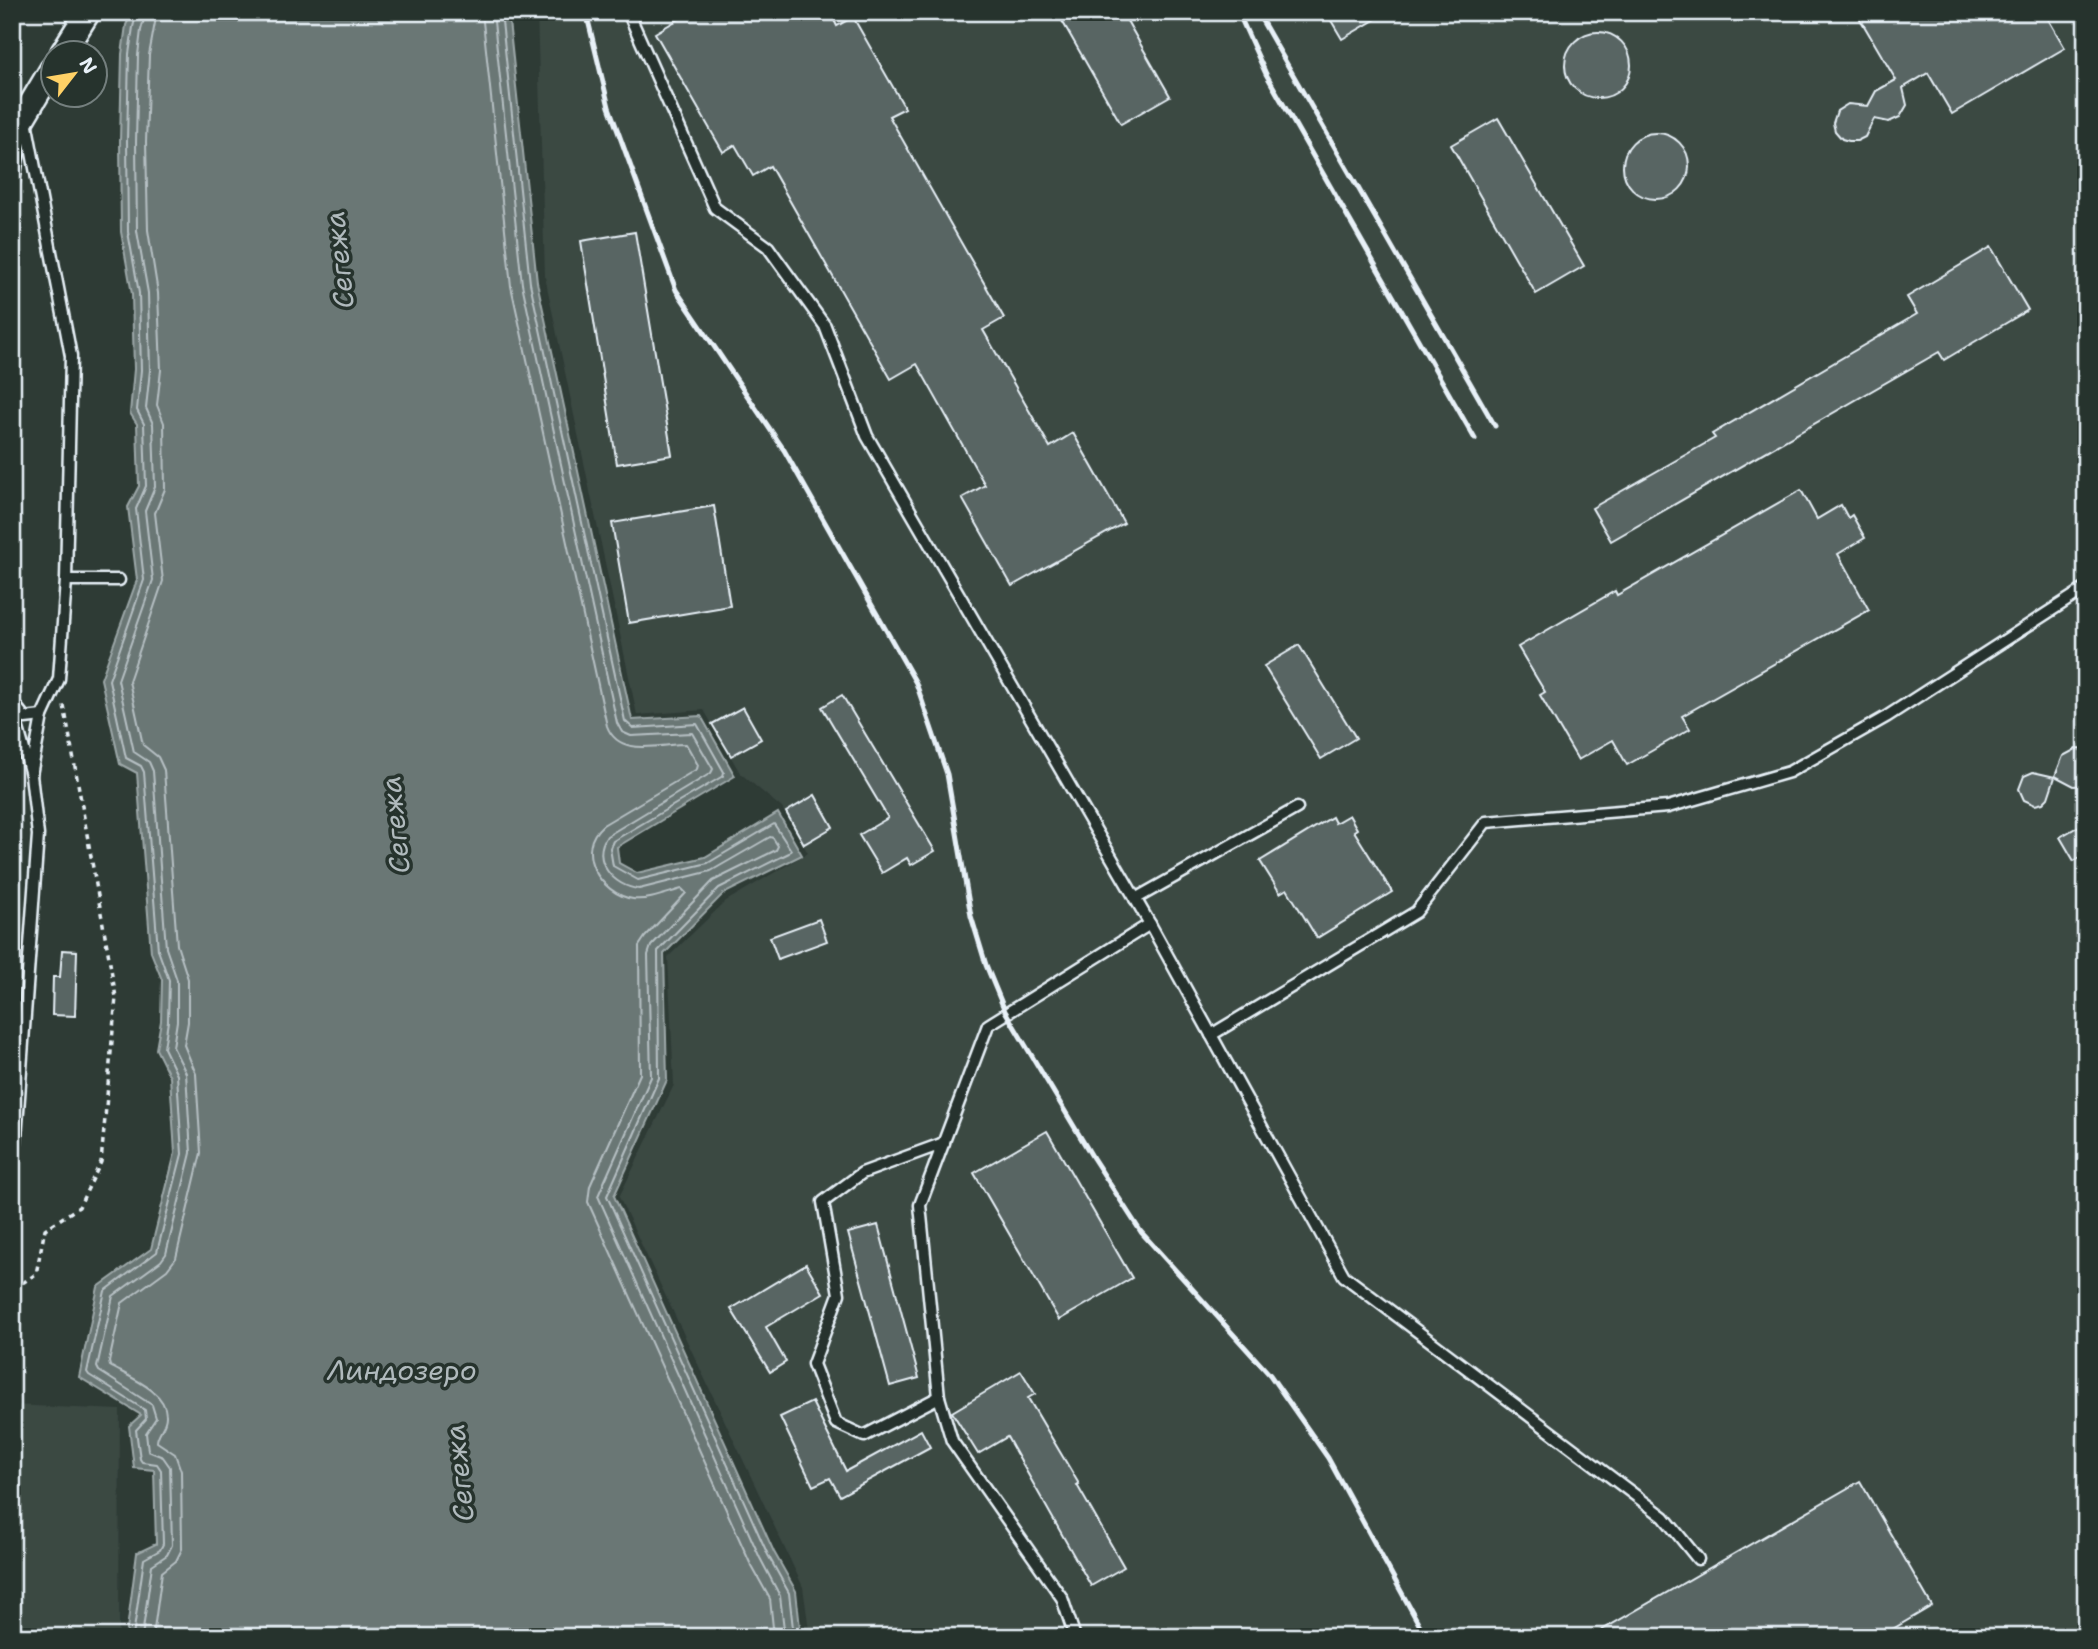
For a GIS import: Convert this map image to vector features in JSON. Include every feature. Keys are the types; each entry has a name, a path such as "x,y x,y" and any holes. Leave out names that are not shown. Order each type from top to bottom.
{"street":[{"path":"72,38 88,12"},
{"path":"12,136 38,92"}],"lane":[{"path":"628,12 715,208 768,247 825,326 867,436 1150,924 1344,1276 1664,1517 1698,1559"},
{"path":"12,194 24,114"},
{"path":"24,114 71,356 66,580 59,679 42,716 31,775"},
{"path":"66,580 119,580"},
{"path":"1211,1035 1416,912 1486,822 1668,807 1789,772 1886,717 2086,588"},
{"path":"12,702 25,718 42,716"},
{"path":"12,707 31,775 37,835 12,1194"},
{"path":"1135,899 1297,808"},
{"path":"1075,1637 1062,1598 951,1441 939,1397 920,1205 988,1025 1150,924"},
{"path":"939,1397 864,1436 836,1423 813,1364 839,1293 823,1202 862,1173 944,1143"}],"path":[{"path":"12,1283 24,1282 36,1274 45,1229 79,1207 101,1163 116,997 59,679"}],"shaded area":[{"path":"537,12 2086,12 2086,1637 810,1637 803,1587 619,1197 674,1085 668,957 726,901 808,853 782,808 740,773 704,710 637,715 545,277"},
{"path":"12,1405 120,1410 119,1637 12,1637"}],"water":[{"name":"Линдозеро","path":"132,12 508,12 537,282 632,720 701,716 735,776 617,847 619,863 637,873 705,857 778,813 802,855 723,894 664,954 667,1080 614,1196 774,1552 796,1591 801,1637 126,1637 137,1553 156,1544 154,1470 134,1468 129,1426 141,1415 79,1377 98,1287 151,1249 175,1153 170,1077 156,1049 161,1021 162,980 151,952 137,773 120,764 101,679 137,580 128,507 139,486 137,424 130,413 134,369 132,294 121,232 120,141 122,54 126,25"}],"building":[{"path":"691,12 830,12 837,26 853,17 905,108 889,116 1004,318 983,330 1050,447 1073,433 1124,523 1012,586 962,498 985,485 917,364 891,379 770,166 753,176 735,145 723,152 655,33"},
{"path":"1057,12 1122,12 1170,96 1121,124"},
{"path":"1326,12 1388,12 1342,39"},
{"path":"1856,12 2044,12 2065,48 1952,114 1928,73 1903,88 1907,105 1900,117 1889,122 1874,119 1865,137 1849,141 1842,139 1835,131 1833,123 1837,111 1848,104 1868,106 1876,91 1896,80"},
{"path":"1598,32 1611,35 1621,42 1628,52 1631,65 1628,78 1621,88 1611,95 1598,98 1585,95 1575,88 1568,78 1565,65 1568,52 1575,42 1585,35"},
{"path":"1498,118 1584,266 1536,294 1451,145"},
{"path":"1649,133 1663,133 1675,138 1684,147 1689,166 1687,179 1680,190 1663,199 1649,199 1637,194 1628,185 1623,173 1623,159 1628,147 1637,138"},
{"path":"635,232 672,455 617,464 581,241"},
{"path":"1991,247 2028,310 1944,360 1939,352 1611,541 1592,508 1715,438 1712,434 1917,314 1907,297"},
{"path":"1801,490 1817,519 1841,505 1848,518 1852,515 1865,538 1838,554 1869,610 1682,716 1690,729 1627,765 1613,740 1578,760 1540,695 1545,692 1518,647 1615,591 1617,595"},
{"path":"714,506 730,606 629,623 612,523"},
{"path":"1299,645 1356,738 1321,759 1264,666"},
{"path":"842,695 935,851 911,865 907,858 882,873 859,835 888,818 822,707"},
{"path":"743,707 761,739 731,756 712,724"},
{"path":"2076,749 2086,750 2086,785 2074,786 2055,776 2063,756"},
{"path":"2033,772 2055,777 2048,798 2035,805 2024,800 2019,789 2024,776"},
{"path":"815,795 833,827 804,844 786,812"},
{"path":"1349,815 1357,829 1354,831 1392,892 1317,938 1287,889 1280,893 1260,861 1332,817 1335,823"},
{"path":"2086,822 2086,855 2074,861 2060,837"},
{"path":"819,919 827,941 778,959 770,937"},
{"path":"62,950 77,951 75,1016 52,1015 53,977 60,977"},
{"path":"1047,1131 1132,1278 1059,1320 974,1173"},
{"path":"878,1225 919,1378 890,1386 848,1233"},
{"path":"806,1264 823,1293 766,1327 786,1362 770,1372 731,1309"},
{"path":"1021,1371 1035,1394 1028,1398 1124,1567 1091,1586 1007,1437 978,1454 952,1412"},
{"path":"812,1402 846,1471 921,1430 930,1447 840,1496 830,1478 813,1486 780,1417"},
{"path":"1860,1481 1932,1606 1879,1637 1590,1637"}],"railway":[{"path":"586,12 609,107 676,290 784,450 916,683 947,774 971,916 986,965 1005,1011 1141,1232 1270,1375 1328,1458 1426,1637"},
{"path":"1238,12 1266,74 1475,439"},
{"path":"1257,12 1495,426"}],"water label":[{"name":"Сегежа","path":"339,260"},
{"name":"Сегежа","path":"395,825"},
{"name":"Сегежа","path":"459,1473"}]}
